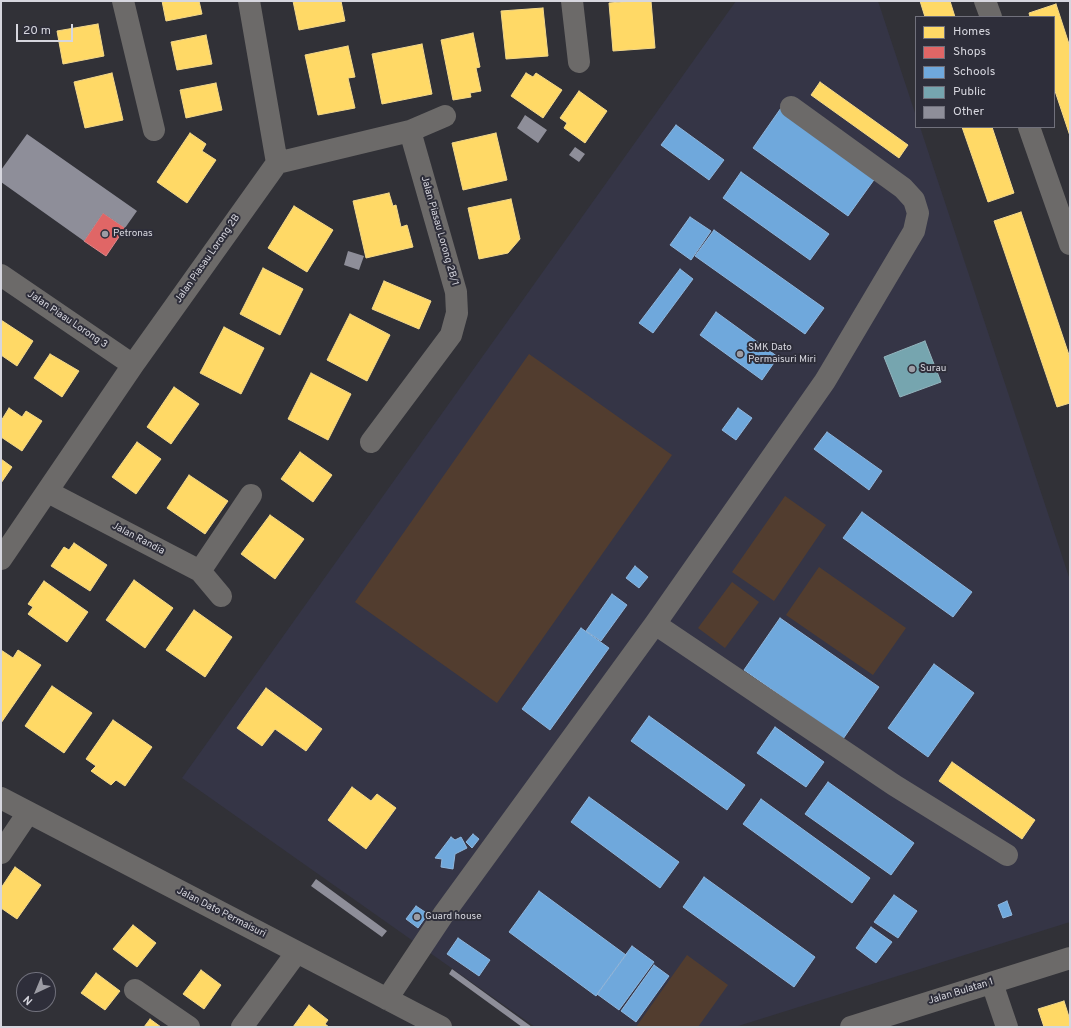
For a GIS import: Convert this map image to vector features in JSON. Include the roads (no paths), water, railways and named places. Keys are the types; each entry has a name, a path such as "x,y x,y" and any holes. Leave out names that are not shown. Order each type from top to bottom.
{"street":[{"path":"123,1 154,130"},
{"path":"249,1 277,163 410,131 445,116"},
{"path":"572,1 579,62"},
{"path":"985,1 991,16"},
{"path":"387,999 443,915 655,624 825,381 914,230 918,213 914,200 903,188 791,107"},
{"path":"1029,128 1070,244"},
{"name":"Jalan Piasau Lorong 2B/1","path":"371,442 451,335 458,313 456,292 410,131"},
{"name":"Jalan Piasau Lorong 2B","path":"1,559 134,365 277,163"},
{"name":"Jalan Piaau Lorong 3","path":"1,274 134,365"},
{"name":"Jalan Randia","path":"48,492 200,571 221,596"},
{"path":"200,571 250,495"},
{"path":"655,624 894,785 1007,855"},
{"name":"Jalan Dato Permaisuri","path":"1,798 441,1027"},
{"path":"1,853 28,813"},
{"path":"242,1027 297,952"},
{"name":"Jalan Bulatan 1","path":"851,1027 878,1023 992,983 1070,958"},
{"path":"992,983 1007,1027"},
{"path":"136,990 189,1027"}],"place":[{"name":"Petronas","path":"105,234"},
{"name":"SMK Dato Permaisuri Miri","path":"740,354"},
{"name":"Surau","path":"912,369"},
{"name":"Guard house","path":"417,917"}]}
